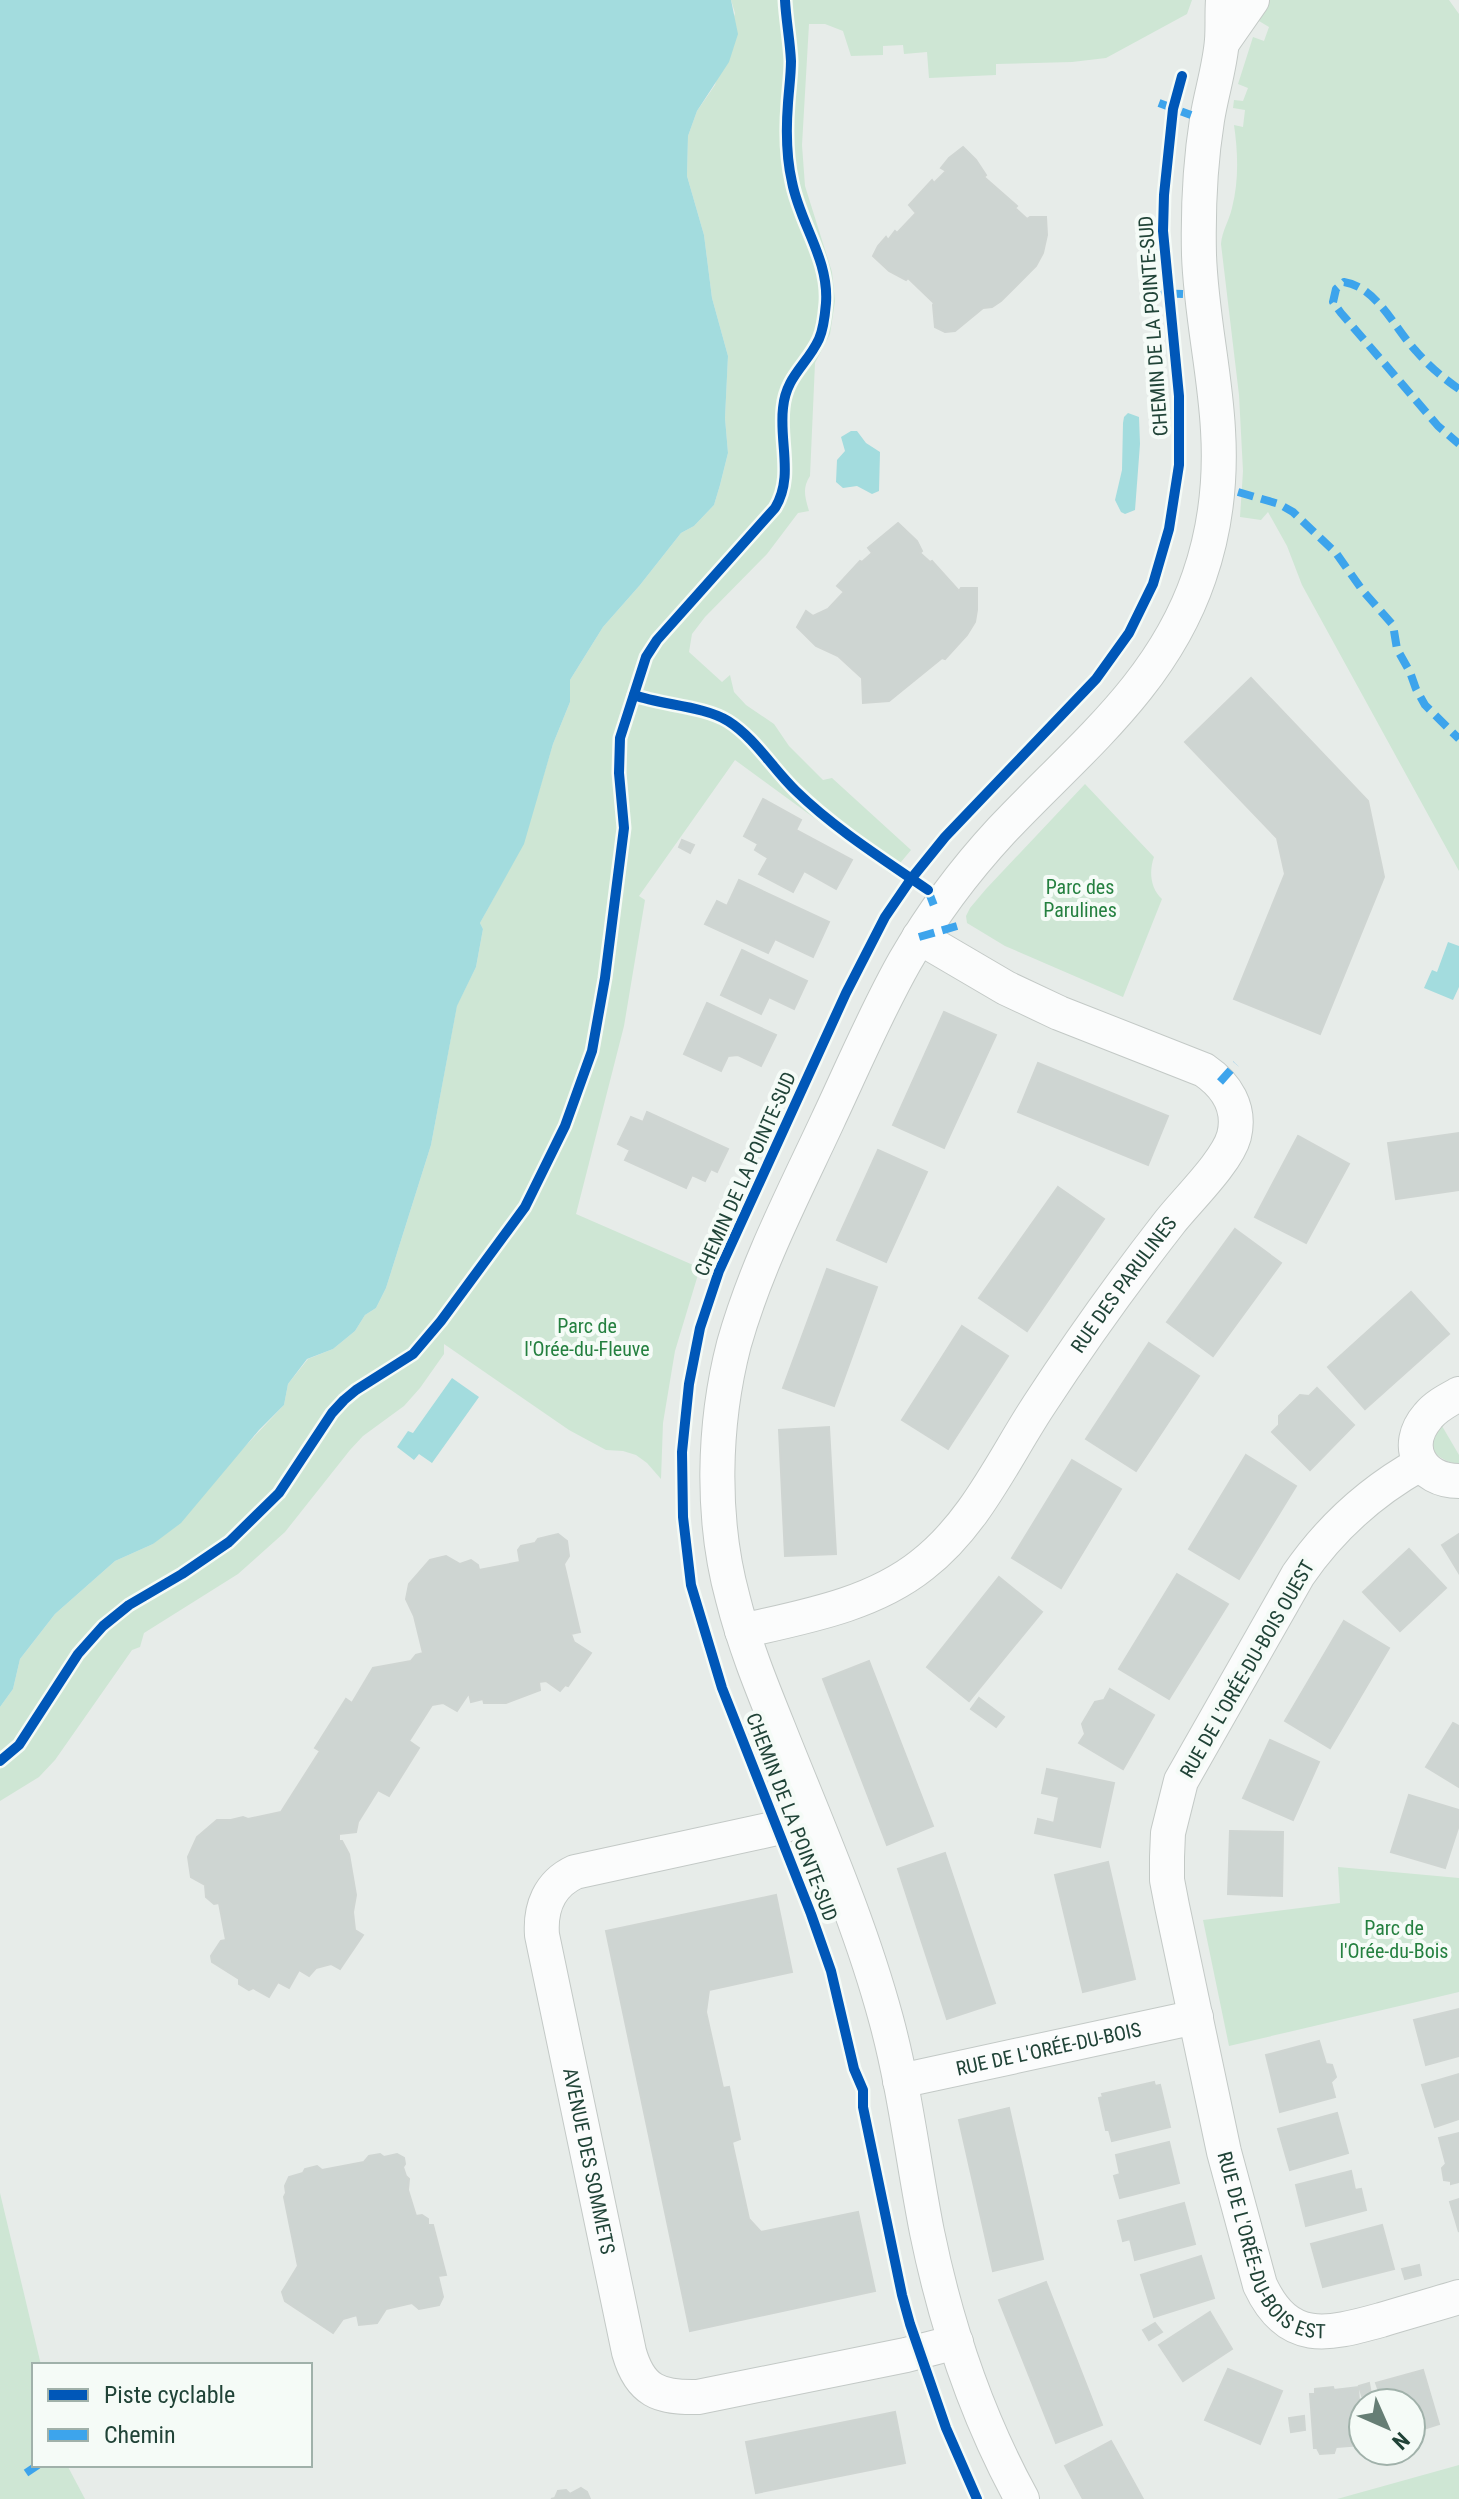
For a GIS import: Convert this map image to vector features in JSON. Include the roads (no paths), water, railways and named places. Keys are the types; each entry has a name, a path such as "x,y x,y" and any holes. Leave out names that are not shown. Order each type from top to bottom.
{"street":[{"name":"CHEMIN DE LA POINTE-SUD","path":"1022,2499 973,2395 956,2342 928,2235 910,2126 879,1993 860,1936 742,1631 729,1582 720,1526 719,1441 733,1350 753,1287 800,1179 892,985 952,888 1146,680 1178,628 1201,570 1215,502 1219,436 1199,261 1200,207 1205,132 1222,43 1223,0"},
{"name":"CHEMIN DE LA POINTE-SUD","path":"1222,43 1252,0"},
{"name":"RUE DES PARULINES","path":"742,1631 874,1595 921,1567 941,1549 976,1507 1090,1329 1137,1264 1228,1150 1234,1137 1236,1120 1230,1096 1220,1082 1204,1070 1059,1013 1006,988 919,937"},
{"path":"1459,1394 1438,1406 1422,1425 1416,1449 1420,1464 1427,1472 1459,1481"},
{"name":"RUE DE L'ORÉE-DU-BOIS OUEST","path":"1196,2017 1167,1880 1168,1833 1181,1781 1317,1548 1354,1509 1420,1464"},
{"name":"AVENUE DES SOMMETS","path":"813,1815 777,1828 575,1872 555,1886 543,1910 542,1935 629,2352 638,2376 658,2393 670,2397 698,2397 956,2342"},
{"name":"RUE DE L'ORÉE-DU-BOIS","path":"900,2081 1196,2017"},
{"name":"RUE DE L'ORÉE-DU-BOIS EST","path":"1196,2017 1240,2217 1260,2285 1275,2311 1286,2322 1300,2329 1329,2333 1459,2297"}],"water":[{"path":"0,0 731,0 738,34 729,62 697,111 688,136 687,176 704,235 712,298 728,356 725,418 728,453 720,485 714,505 694,526 681,533 603,627 570,680 570,702 553,744 524,844 480,923 483,929 476,967 457,1006 431,1145 386,1288 376,1308 365,1315 355,1331 333,1349 307,1359 288,1384 284,1405 181,1523 153,1544 115,1561 55,1614 20,1659 13,1689 0,1707"},
{"path":"1128,413 1139,417 1140,444 1135,510 1125,514 1115,500 1122,470 1123,423"},
{"path":"857,431 866,443 880,452 879,491 872,494 857,486 843,488 836,482 837,460 845,451 841,437"},
{"path":"1448,942 1459,946 1459,987 1453,1000 1424,988 1432,970 1437,972"},
{"path":"452,1378 479,1397 432,1463 419,1454 414,1460 397,1447 408,1431 413,1433"}],"park label":[{"name":"Parc des Parulines","path":"1080,898"},
{"name":"Parc de l'Orée-du-Fleuve","path":"587,1338"},
{"name":"Parc de l'Orée-du-Bois","path":"1394,1940"}]}
